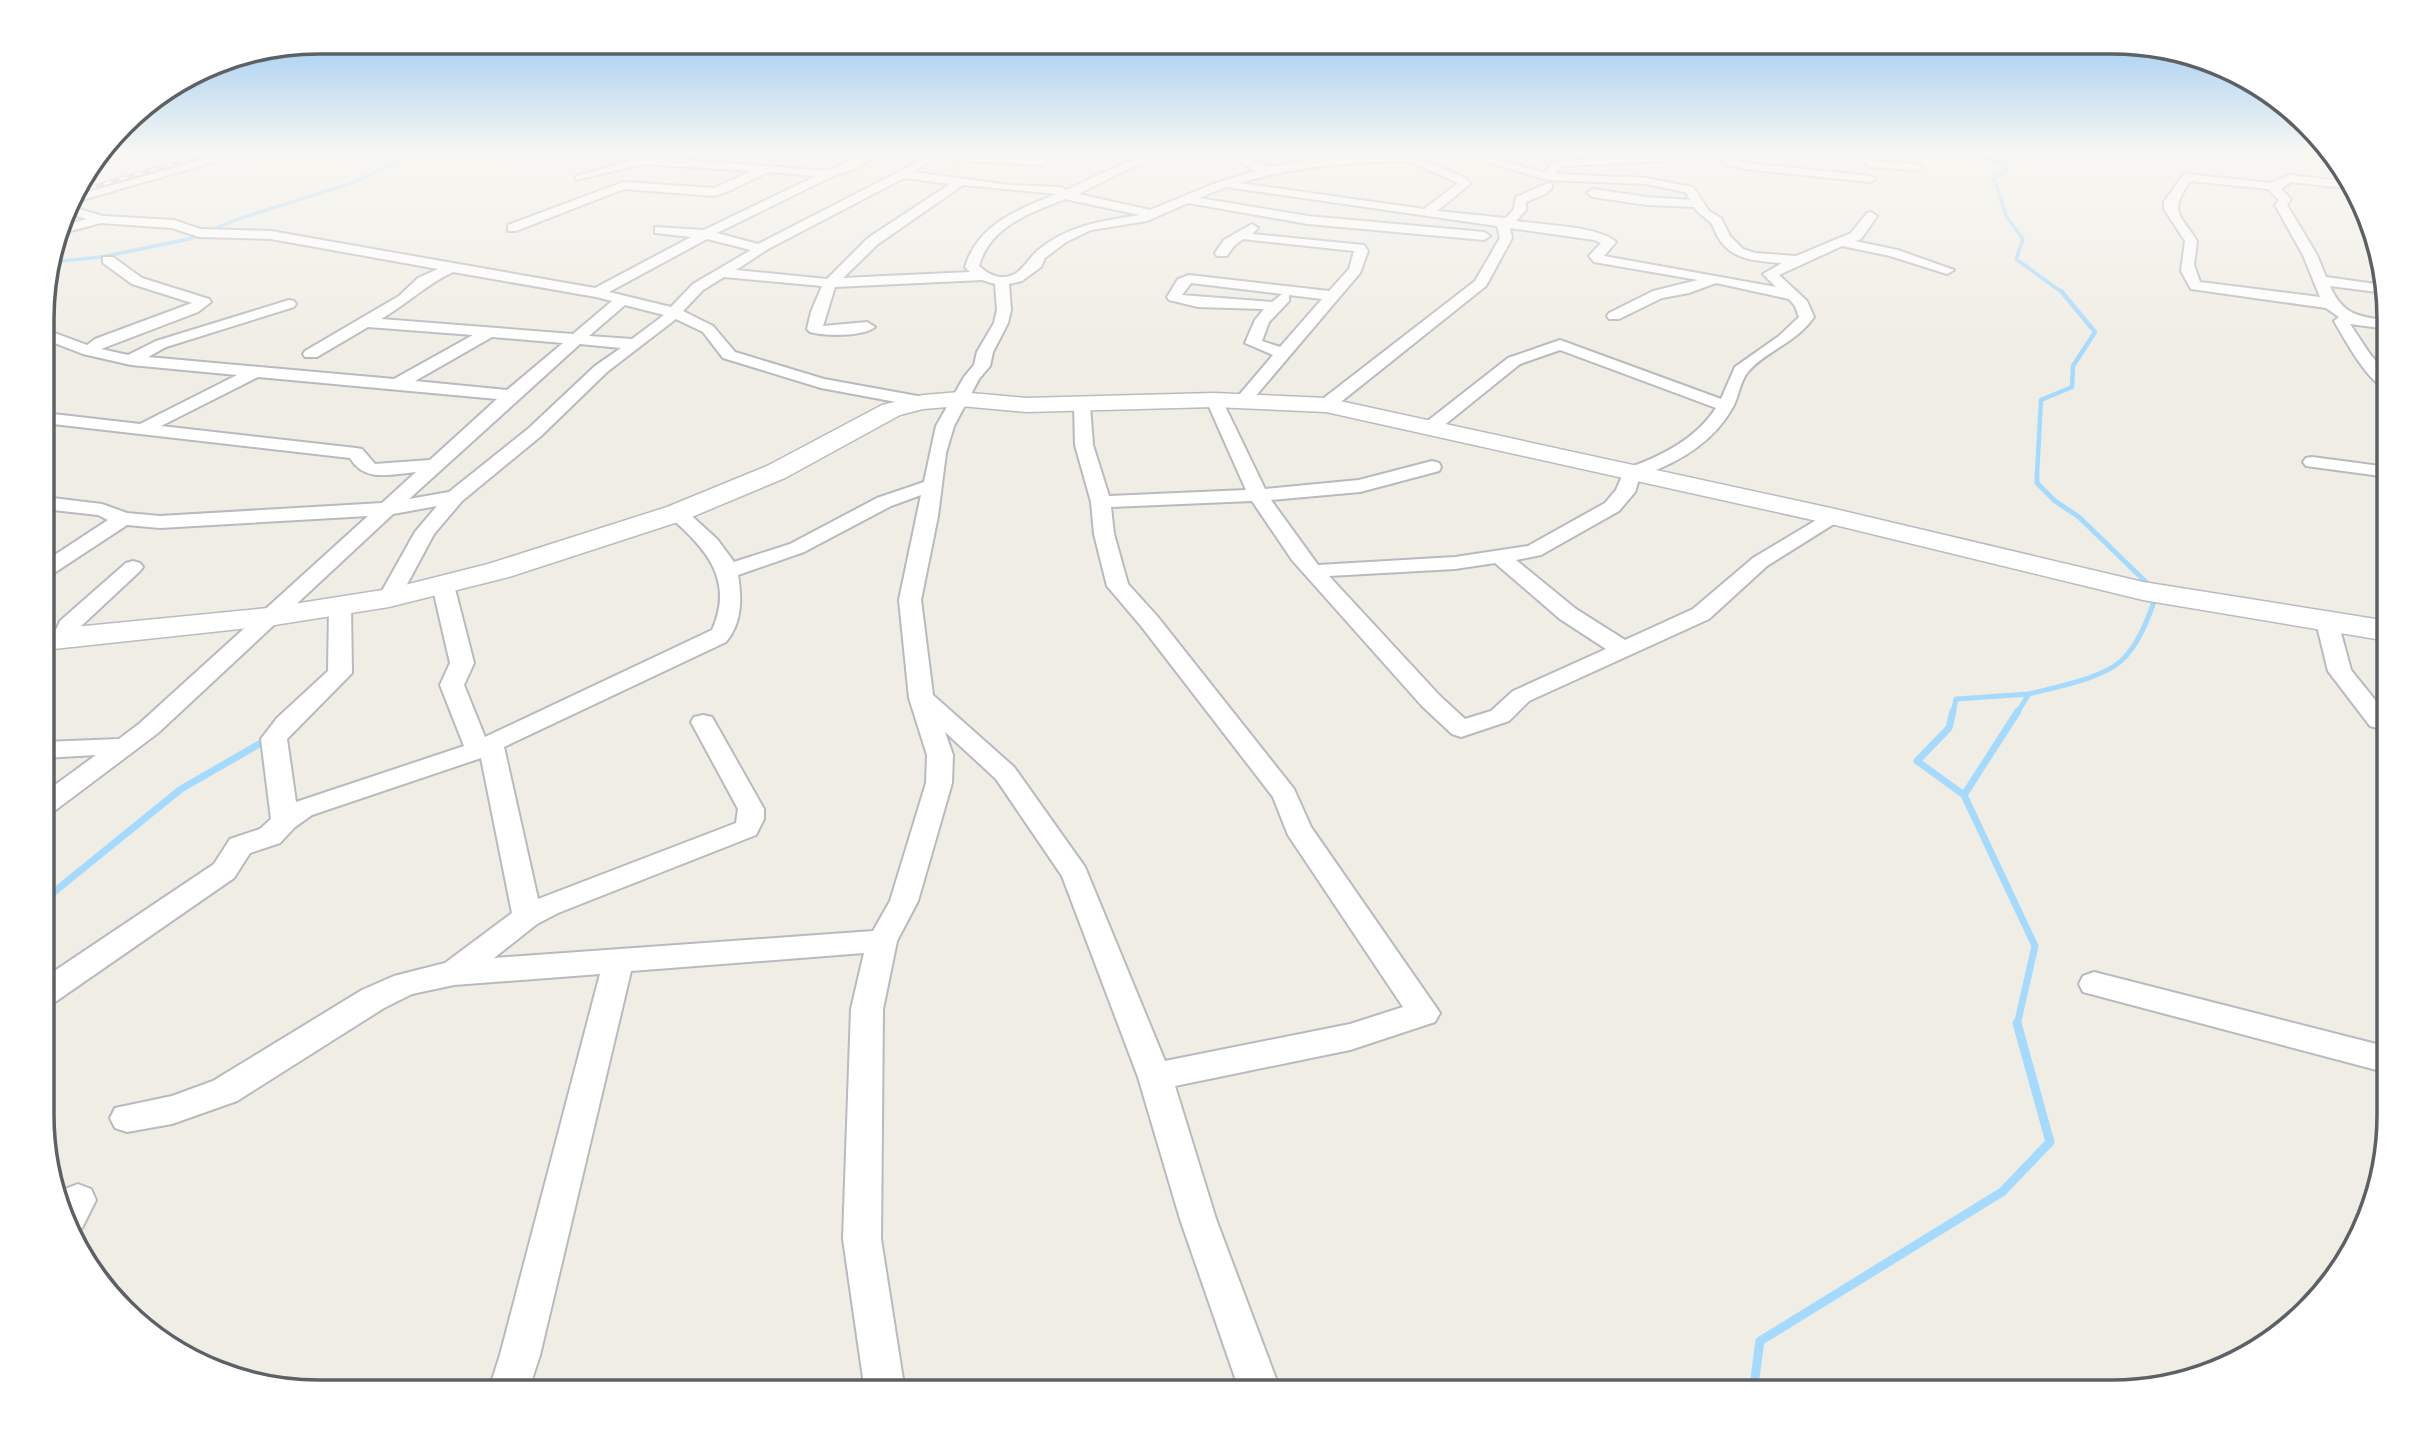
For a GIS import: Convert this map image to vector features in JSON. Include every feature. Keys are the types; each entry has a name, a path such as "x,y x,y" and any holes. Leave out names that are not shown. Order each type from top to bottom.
{"street":[{"path":"70,228 102,220 174,224 197,232 271,235 597,293 668,294 693,291"},
{"path":"512,229 537,220"},
{"path":"54,799 149,728 511,395 577,338 639,267 736,220"},
{"path":"389,598 425,532 455,497 535,432 601,369 675,313 693,291 760,248 814,220"},
{"path":"867,327 826,331 815,329 816,316 830,283 873,241 904,220"},
{"path":"883,1380 862,1239 867,1009 882,941 904,901 939,783 940,755 921,698 910,600 945,426 982,366 985,352 1001,323 1004,310 992,279 972,267 972,262 989,236 1011,220"},
{"path":"720,273 830,283 992,279 1025,273 1036,264 1039,256 1061,239 1079,231 1129,220"},
{"path":"1222,253 1224,247 1265,220"},
{"path":"1308,220 1504,230 1607,240 1610,242 1596,256 1600,259 1769,289 1792,296"},
{"path":"1308,220 1338,245"},
{"path":"1338,245 1348,233 1365,225 1369,220"},
{"path":"1461,220 1504,230"},
{"path":"1325,405 1481,283 1510,220"},
{"path":"1715,220 1724,237 1738,252 1754,257 1798,260"},
{"path":"1632,473 1653,466 1700,438 1725,406 1742,368 1793,335 1807,317 1802,303 1770,274 1844,243 1856,236 1868,220"},
{"path":"2177,220 2191,241 2186,268 2191,281 2206,289 2309,299 2331,305 2351,318 2377,324"},
{"path":"2291,220 2331,305"},
{"path":"659,230 704,234 760,248"},
{"path":"1241,235 1264,240 1338,245 1359,248 1361,251 1355,270 1242,401"},
{"path":"1844,243 1893,253 1947,270"},
{"path":"89,351 100,342 193,309 204,302 137,281 108,260"},
{"path":"311,354 414,292 423,281 450,268"},
{"path":"1276,308 1259,303 1174,297 1183,282 1189,279 1334,296"},
{"path":"1614,316 1658,294 1684,290 1715,279"},
{"path":"2321,281 2374,288"},
{"path":"1281,354 1253,343 1262,320 1290,291"},
{"path":"617,292 675,313 708,329 729,355 821,383 923,402"},
{"path":"131,360 161,344 289,304"},
{"path":"2351,318 2342,321 2377,364"},
{"path":"367,322 634,344"},
{"path":"396,385 488,333"},
{"path":"54,337 89,351 131,360 511,395"},
{"path":"1431,427 1514,361 1560,345 1725,406"},
{"path":"144,428 257,371"},
{"path":"54,639 268,617 340,606 389,598 498,571 677,513 776,472 874,417 923,402 960,399 1026,405 1214,400 1325,405 1835,517 2143,591 2377,629"},
{"path":"1214,400 1258,495 1299,556 1430,701 1461,729 1500,716 1521,696 1701,614 1760,562 1835,517"},
{"path":"1082,405 1084,445 1101,502 1104,534 1118,586 1149,621 1286,795 1298,829 1424,1013 1350,1037 1155,1077"},
{"path":"54,419 356,453 362,463 371,470 435,465"},
{"path":"2312,462 2377,471"},
{"path":"1101,502 1258,495 1360,486 1432,467"},
{"path":"1315,571 1501,558 1534,551 1612,507 1625,492 1632,473"},
{"path":"729,571 797,548 884,502 932,485"},
{"path":"54,504 102,510 123,519 160,522 387,509 455,497"},
{"path":"54,987 224,871 240,846 270,836 285,821 320,803 484,747 718,637 727,626 729,571 717,549 677,513"},
{"path":"54,565 123,519"},
{"path":"1501,558 1567,614 1624,650"},
{"path":"54,639 133,567"},
{"path":"443,585 462,663 452,685 484,747 527,917"},
{"path":"285,821 274,739 286,723 340,673 340,606"},
{"path":"2326,622 2340,671 2377,718"},
{"path":"921,698 1004,773 1075,874 1155,1077 1198,1219 1257,1380"},
{"path":"454,973 527,917 560,901 746,830 751,819 751,809 703,722"},
{"path":"54,750 125,746"},
{"path":"127,1118 172,1110 225,1091 373,999 405,985 454,973 882,941"},
{"path":"512,1380 527,1331 618,961"},
{"path":"2094,984 2377,1057"}],"waterway":[{"path":"61,261 102,257 189,239 236,220"},
{"path":"2009,220 2023,239 2016,259 2062,292"},
{"path":"2037,474 2041,400 2072,387 2073,366 2095,332 2062,292"},
{"path":"2037,474 2037,483 2055,501 2079,517 2151,587"},
{"path":"2029,694 2090,678 2121,661 2138,639 2157,594"},
{"path":"1953,713 1956,699 2029,694"},
{"path":"2017,713 2029,694"},
{"path":"1953,711 1949,728 1917,761 1964,795"},
{"path":"1964,795 2018,711"},
{"path":"54,892 181,789 268,739"},
{"path":"1964,795 2035,946 2017,1024"},
{"path":"1755,1380 1760,1341 2002,1192 2050,1142 2017,1024"}]}
